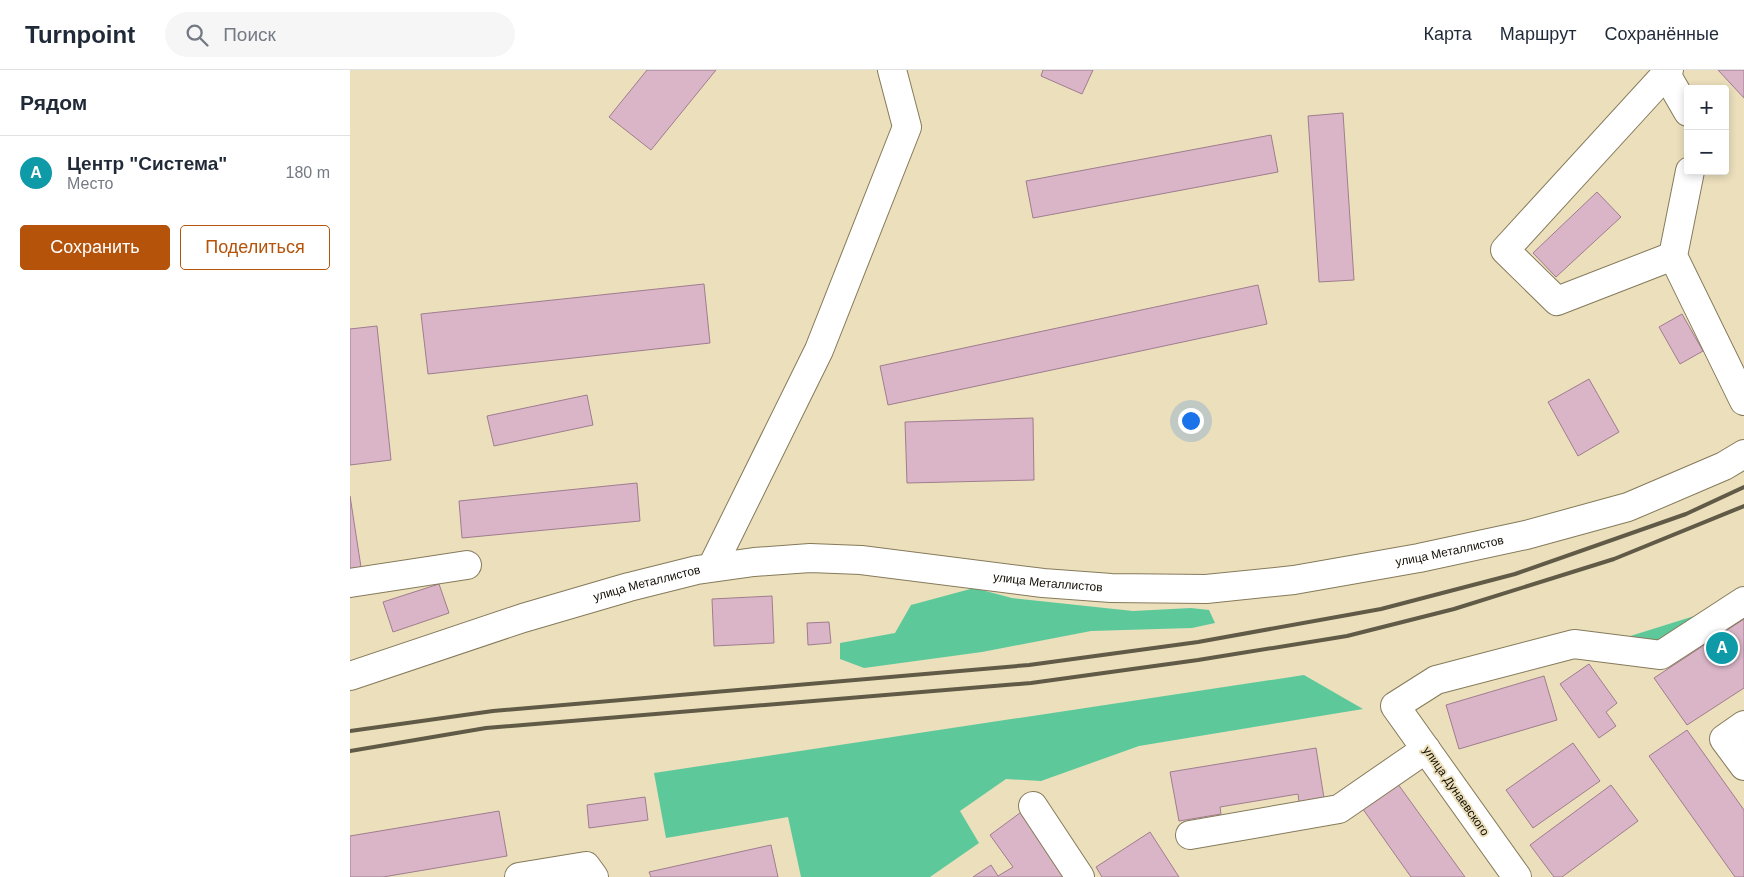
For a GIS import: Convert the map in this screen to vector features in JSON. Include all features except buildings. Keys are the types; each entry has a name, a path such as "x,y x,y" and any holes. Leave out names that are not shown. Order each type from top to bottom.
{"main road":[{"path":"712,567 818,350 907,127 892,70"},
{"path":"1673,256 1557,301 1505,250 1667,72 1684,104"},
{"path":"1689,175 1673,256 1744,401"},
{"name":"улица Металлистов","path":"350,676 523,618 629,587 712,567 754,562 810,558 861,560 1043,583 1111,588 1206,589 1294,580 1419,558 1526,536 1628,507 1724,466 1744,454"},
{"path":"350,583 467,565"},
{"name":"улица Дунаевского","path":"1517,877 1395,706 1436,680 1574,644 1661,655 1744,601"},
{"path":"1744,724 1724,739 1744,766"},
{"path":"1190,835 1339,809 1426,749"},
{"path":"1033,806 1080,877"},
{"path":"519,877 590,871"}],"green space":[{"path":"974,588 1012,598 1133,611 1191,608 1209,610 1215,623 1192,628 1091,631 982,652 864,668 840,659 840,643 895,633 911,605"},
{"path":"1707,612 1651,646 1624,638"},
{"path":"1304,675 1363,709 1139,746 1041,781 1006,779 960,811 979,843 930,877 801,877 788,817 666,838 654,773"}],"railway":[{"path":"350,731 493,711 1029,665 1198,642 1381,609 1515,574 1686,514 1744,487"},
{"path":"350,751 486,728 1031,683 1198,660 1347,636 1454,609 1614,559 1744,506"}],"place":[{"name":"Центр \"Система\"","path":"1722,648"}]}
